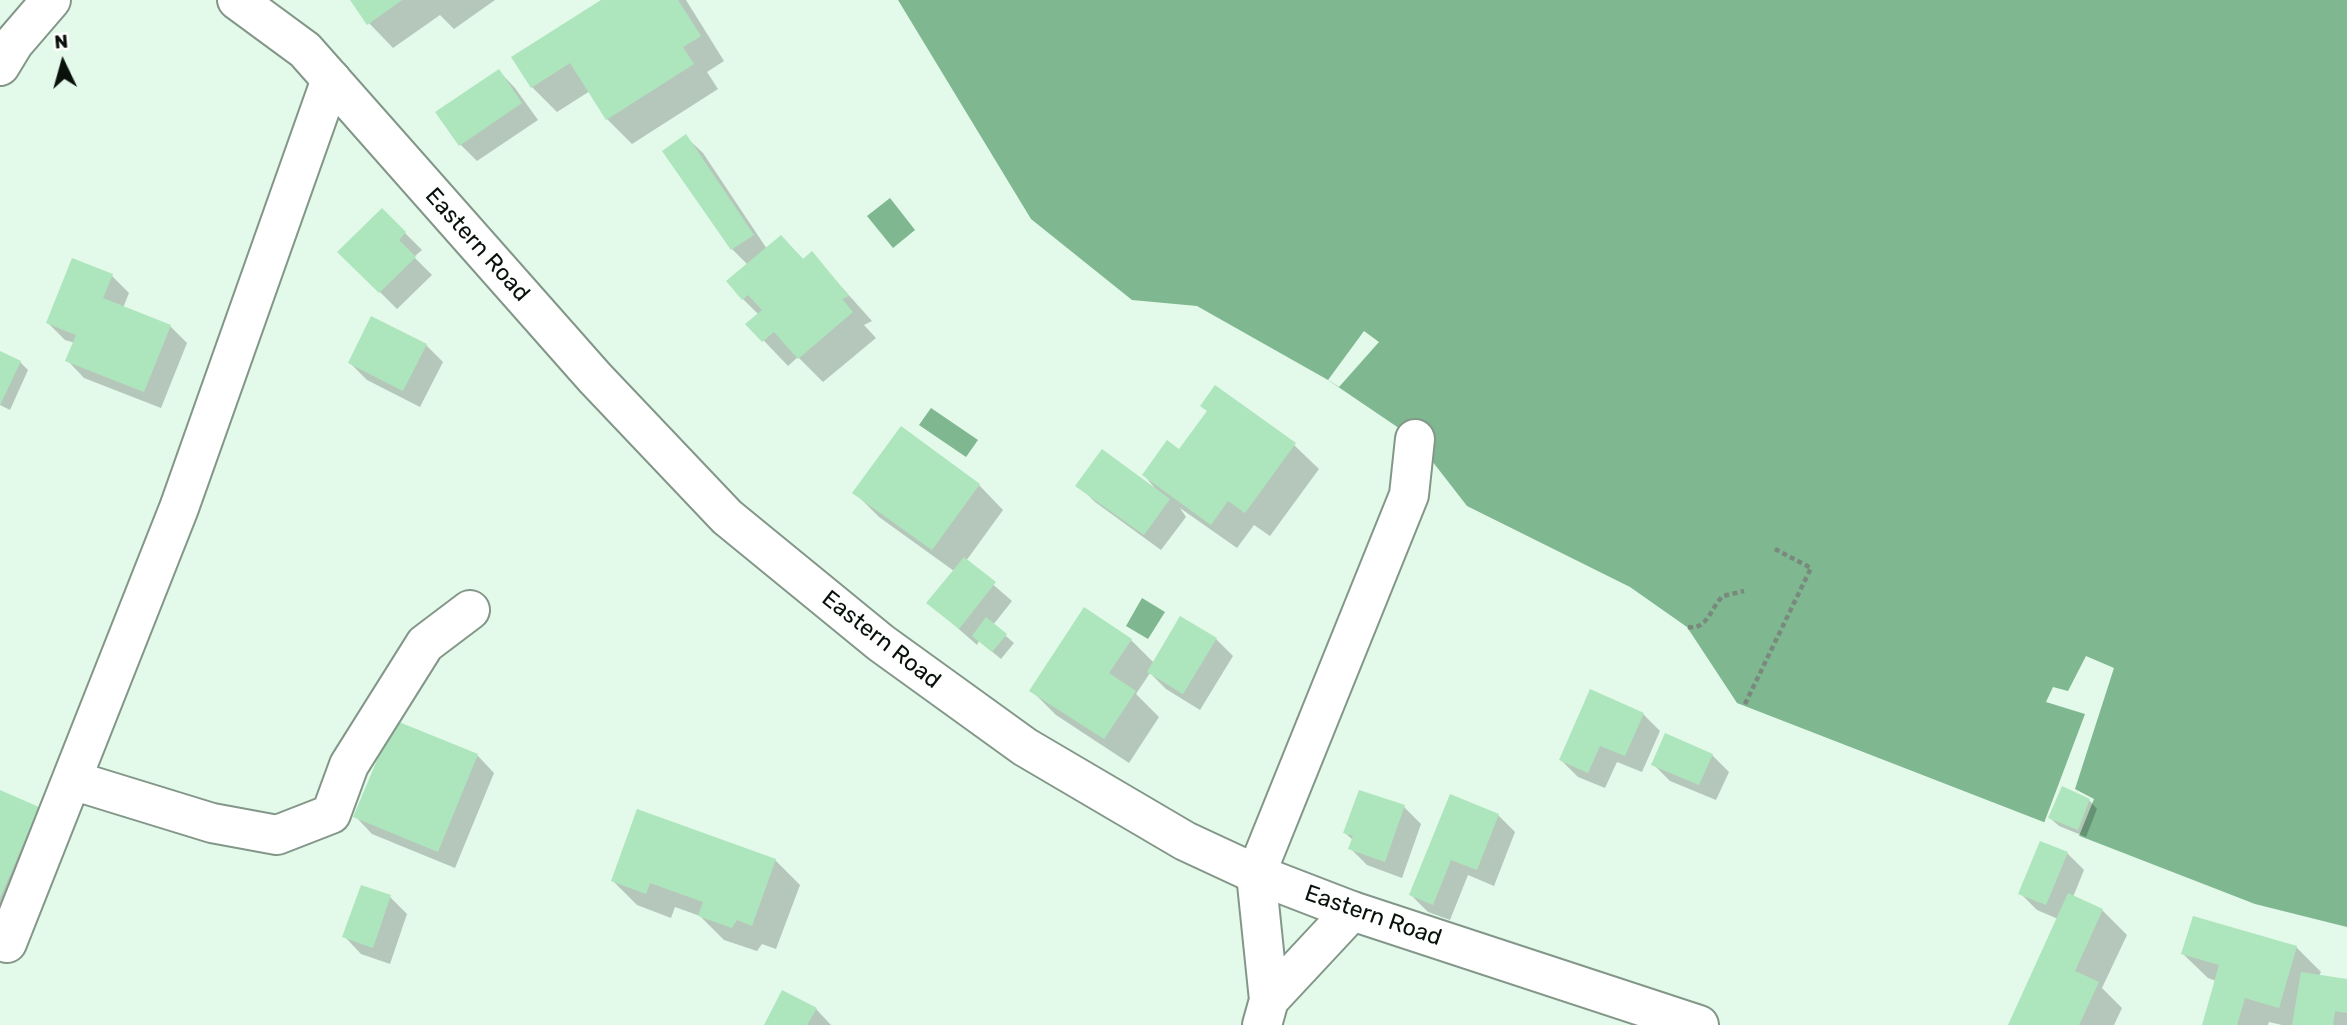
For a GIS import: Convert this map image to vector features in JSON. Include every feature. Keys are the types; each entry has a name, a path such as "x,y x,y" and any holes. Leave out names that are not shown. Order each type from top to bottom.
{"main road":[{"path":"0,66 15,43 51,0"},
{"name":"Eastern Road","path":"237,0 305,50 595,378 727,517 881,643 1025,747 1185,841 1256,874 1352,911 1699,1025"},
{"path":"7,943 179,508 331,79"},
{"path":"1265,1012 1256,874 1409,495 1415,439"},
{"path":"72,780 212,823 277,835 331,814 349,765 425,644 470,610"},
{"path":"1265,1012 1352,911"}],"path":[{"path":"1745,704 1811,568 1773,548"},
{"path":"1688,628 1696,629 1704,625 1723,596 1744,592"}],"shaded area":[{"path":"898,0 2347,0 2347,927 2255,904 1737,703 1687,627 1630,587 1467,506 1415,439 1328,380 1197,306 1132,300 1031,219"},
{"path":"890,198 915,230 893,248 867,216"},
{"path":"931,408 978,440 966,457 919,425"},
{"path":"1142,598 1165,612 1148,639 1126,626"}],"pier":[{"path":"1364,331 1379,342 1339,387 1328,380"},
{"path":"2086,656 2114,668 2075,789 2094,799 2079,836 2044,823 2085,714 2046,702 2053,687 2068,691"}],"building":[{"path":"350,0 402,0 367,25"},
{"path":"601,0 678,0 701,36 683,47 694,64 606,120 570,63 531,88 511,57"},
{"path":"499,69 522,103 459,146 435,112"},
{"path":"686,134 754,235 731,250 662,151"},
{"path":"382,208 406,232 399,240 416,257 379,293 337,252"},
{"path":"781,235 803,259 812,251 849,296 842,299 853,312 798,359 774,332 762,342 745,324 762,310 748,295 742,300 726,281"},
{"path":"72,258 113,274 103,298 171,325 144,392 65,361 76,335 46,323"},
{"path":"371,316 427,344 403,391 348,363"},
{"path":"0,351 21,361 0,405"},
{"path":"1215,385 1296,443 1245,513 1228,501 1211,525 1142,475 1167,440 1179,449 1207,411 1200,406"},
{"path":"901,426 980,484 932,550 852,493"},
{"path":"1102,449 1170,499 1144,535 1075,486"},
{"path":"964,557 996,582 959,629 926,603"},
{"path":"1084,607 1132,639 1109,673 1136,691 1104,739 1029,691"},
{"path":"1180,616 1217,638 1183,694 1147,672"},
{"path":"986,617 1007,634 992,652 972,636"},
{"path":"1590,689 1644,713 1625,756 1600,746 1588,773 1559,760"},
{"path":"394,720 478,754 438,852 353,817"},
{"path":"1665,733 1713,754 1699,785 1651,765"},
{"path":"2062,786 2090,799 2078,830 2048,818"},
{"path":"0,790 39,807 0,898"},
{"path":"1359,790 1405,805 1385,862 1348,849 1353,836 1343,833"},
{"path":"1450,794 1499,814 1477,870 1451,860 1433,905 1409,895"},
{"path":"637,809 776,859 752,926 737,920 732,928 698,916 703,902 650,883 646,894 611,881"},
{"path":"2040,841 2068,852 2046,905 2018,894"},
{"path":"361,885 391,895 373,948 342,937"},
{"path":"2068,893 2103,909 2075,971 2099,982 2079,1025 2008,1025"},
{"path":"2193,916 2297,946 2279,1008 2245,998 2237,1025 2202,1025 2219,965 2181,954"},
{"path":"2301,972 2347,979 2347,1013 2335,1011 2333,1025 2292,1025"},
{"path":"782,990 817,1008 807,1025 764,1025"}]}
